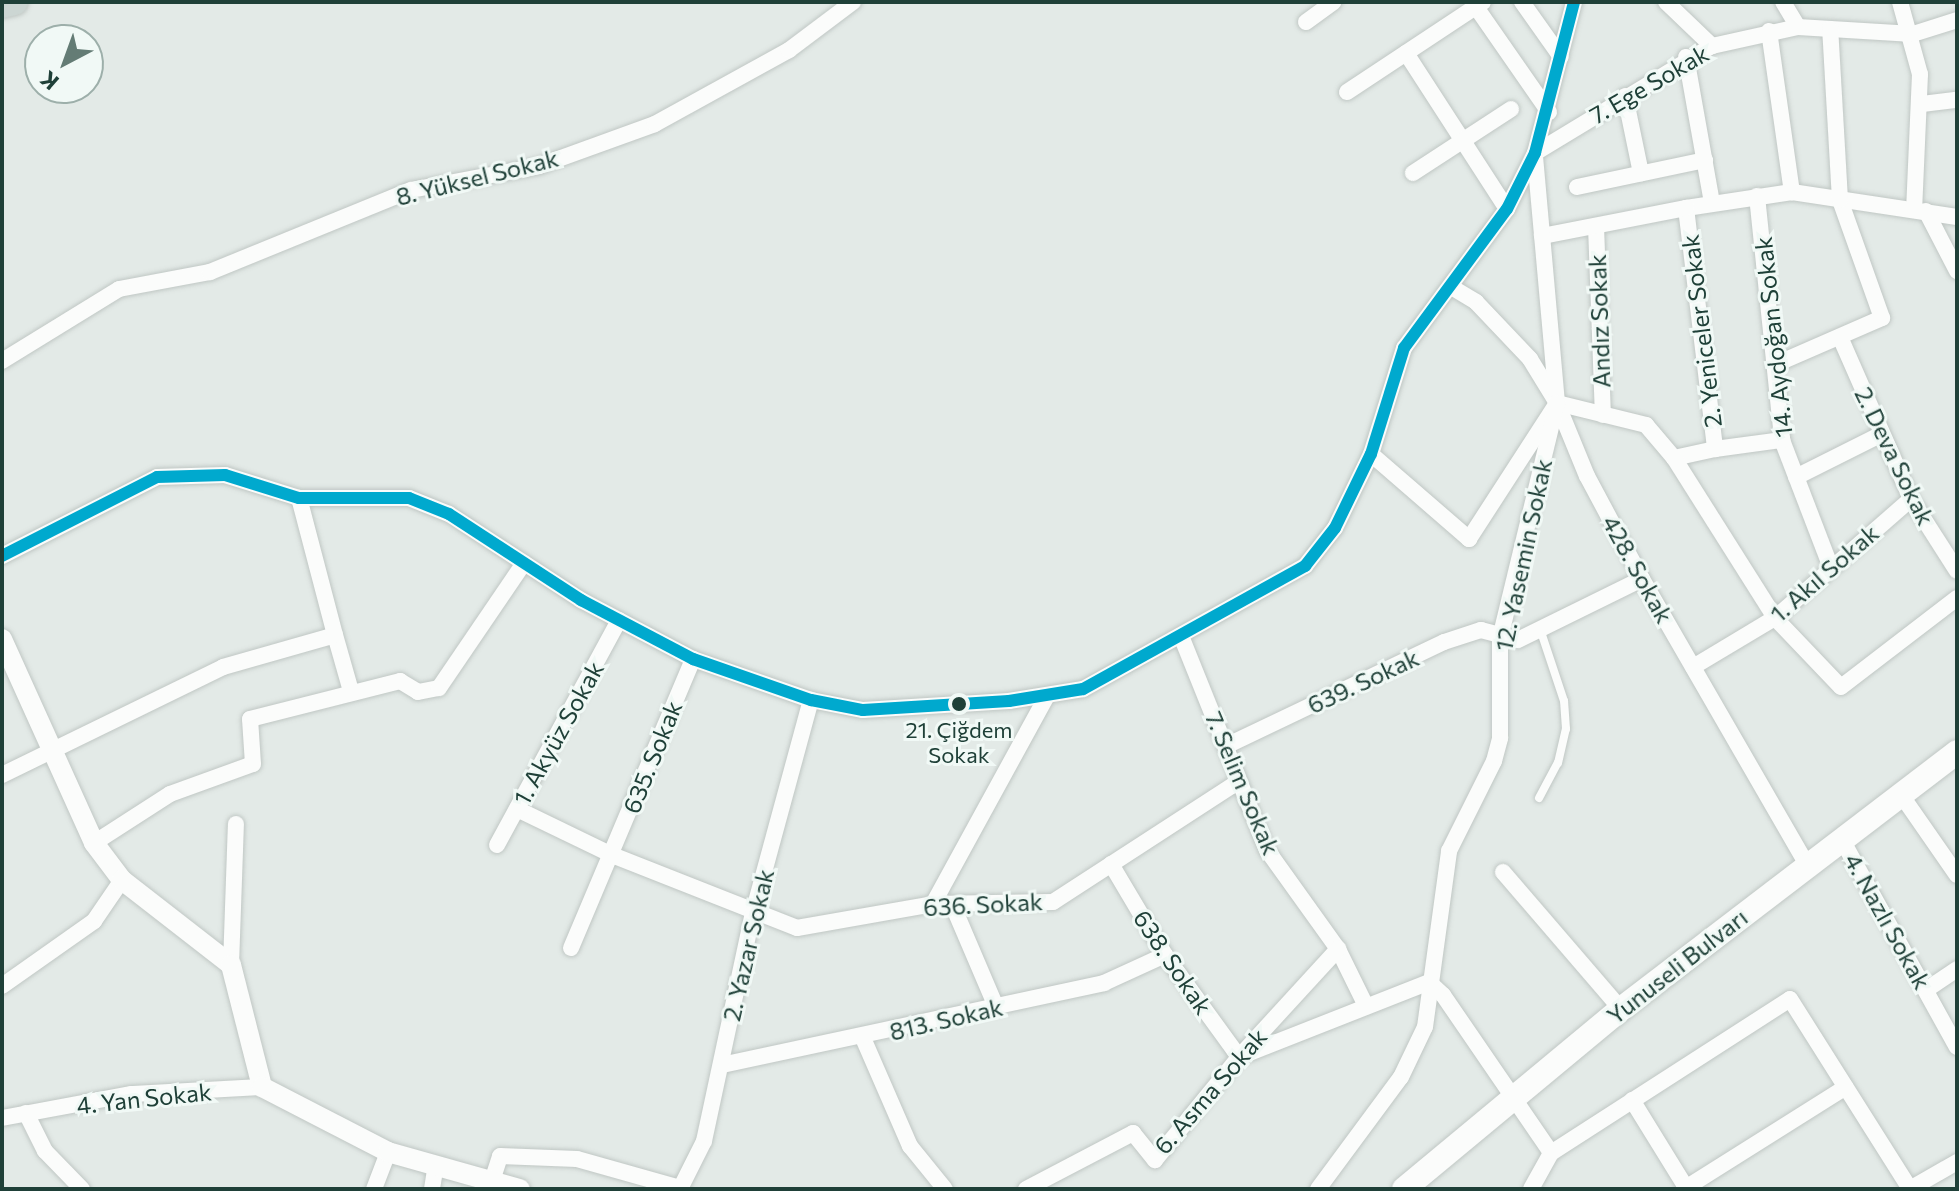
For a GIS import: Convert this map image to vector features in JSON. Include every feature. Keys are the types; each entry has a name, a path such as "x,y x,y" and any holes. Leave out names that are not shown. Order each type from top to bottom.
{"main road":[{"path":"2,5 15,2"},
{"name":"Yunuseli Bulvarı","path":"1404,1189 1621,1009 1957,752"}],"street":[{"name":"8. Yüksel Sokak","path":"2,361 119,289 210,272 411,190 539,166 655,124 789,50 853,2"},
{"path":"1306,22 1334,2"},
{"path":"1522,2 1561,57"},
{"path":"2,556 157,477 225,475 299,498 409,498 449,514 619,620 693,659 811,700 863,710 1047,696 1083,689 1305,566 1335,528 1371,454 1404,348 1453,288 1507,209 1535,153 1549,112 1574,2"},
{"path":"1666,2 1712,46"},
{"path":"1783,2 1798,27"},
{"path":"1900,2 1913,34 1922,104 1920,210 1957,271"},
{"path":"1347,92 1479,4 1549,112"},
{"path":"1913,34 1957,20"},
{"name":"7. Ege Sokak","path":"1535,153 1686,57 1712,46 1798,27 1913,34"},
{"path":"1774,365 1882,318 1840,200 1830,29"},
{"path":"1769,31 1792,192"},
{"path":"1406,53 1507,209"},
{"path":"1686,57 1712,203"},
{"path":"1625,96 1641,173"},
{"path":"1922,104 1957,100"},
{"path":"1413,173 1511,109"},
{"path":"1371,454 1469,539 1557,403 1535,153"},
{"path":"1577,187 1705,160"},
{"name":"2. Yeniceler Sokak","path":"1674,458 1715,449 1686,208 1792,192 1957,217"},
{"name":"14. Aydoğan Sokak","path":"1757,196 1782,440 1830,565"},
{"name":"Andız Sokak","path":"1542,236 1686,208"},
{"name":"Andız Sokak","path":"1596,226 1603,415"},
{"name":"428. Sokak","path":"1453,288 1504,329 1557,403 1587,476 1642,579 1808,866"},
{"name":"2. Deva Sokak","path":"1840,337 1911,499 1957,571"},
{"path":"1557,403 1646,425 1674,458 1775,618 1841,687 1957,598"},
{"name":"12. Yasemin Sokak","path":"1318,1189 1401,1077 1425,1027 1449,851 1494,761 1500,738 1500,638 1557,403"},
{"path":"1796,477 1882,434"},
{"path":"1715,449 1782,440"},
{"path":"299,498 351,691"},
{"name":"1. Akıl Sokak","path":"1693,667 1775,618 1830,565 1911,499"},
{"path":"94,843 170,794 253,764 250,719 400,681 418,692 439,688 524,563"},
{"name":"639. Sokak","path":"1228,745 1444,642 1481,630 1500,638 1518,640 1541,632 1642,579"},
{"name":"1. Akyüz Sokak","path":"497,845 619,620"},
{"path":"2,775 52,747 223,667 335,635"},
{"name":"7. Selim Sokak","path":"1181,636 1228,745 1238,782 1267,850 1338,949 1366,1006"},
{"path":"2,639 94,843 122,880 231,965"},
{"name":"635. Sokak","path":"571,948 693,659"},
{"path":"933,904 1047,696"},
{"name":"2. Yazar Sokak","path":"492,1181 500,1156 577,1159 680,1188 704,1141 753,913 811,700"},
{"name":"636. Sokak","path":"612,855 797,928 933,904 1053,902 1238,782"},
{"path":"1902,796 1956,871"},
{"path":"517,809 612,855"},
{"path":"236,824 231,965 262,1087 388,1152 519,1189"},
{"name":"4. Nazlı Sokak","path":"1841,838 1957,1047"},
{"name":"638. Sokak","path":"1111,864 1165,955 1239,1057"},
{"path":"1503,872 1621,1009"},
{"path":"2,986 94,921 122,880"},
{"path":"953,906 996,1007"},
{"name":"6. Asma Sokak","path":"1026,1189 1133,1133 1155,1160 1239,1057 1338,949"},
{"name":"813. Sokak","path":"722,1065 863,1038 1104,983 1165,955"},
{"path":"1926,990 1957,969"},
{"path":"1239,1057 1429,982 1515,1098 1551,1153"},
{"path":"1531,1189 1551,1153 1790,999 1910,1189 1957,1162"},
{"path":"863,1038 910,1146 945,1189"},
{"name":"4. Yan Sokak","path":"2,1118 132,1094 262,1087"},
{"path":"1632,1100 1686,1188 1846,1087"},
{"path":"26,1113 45,1151 81,1188"},
{"path":"374,1189 388,1152"},
{"path":"432,1189 436,1165"}],"lane":[{"path":"1539,798 1558,763 1566,729 1564,701 1541,632"}],"transit line":[{"path":"2,556 157,477 225,475 299,498 409,498 449,514 581,600 693,659 811,700 863,710 1009,701 1083,689 1305,566 1335,528 1371,454 1404,348 1507,209 1535,153 1574,2"}],"place":[{"name":"21. Çiğdem Sokak","path":"959,704"}]}
